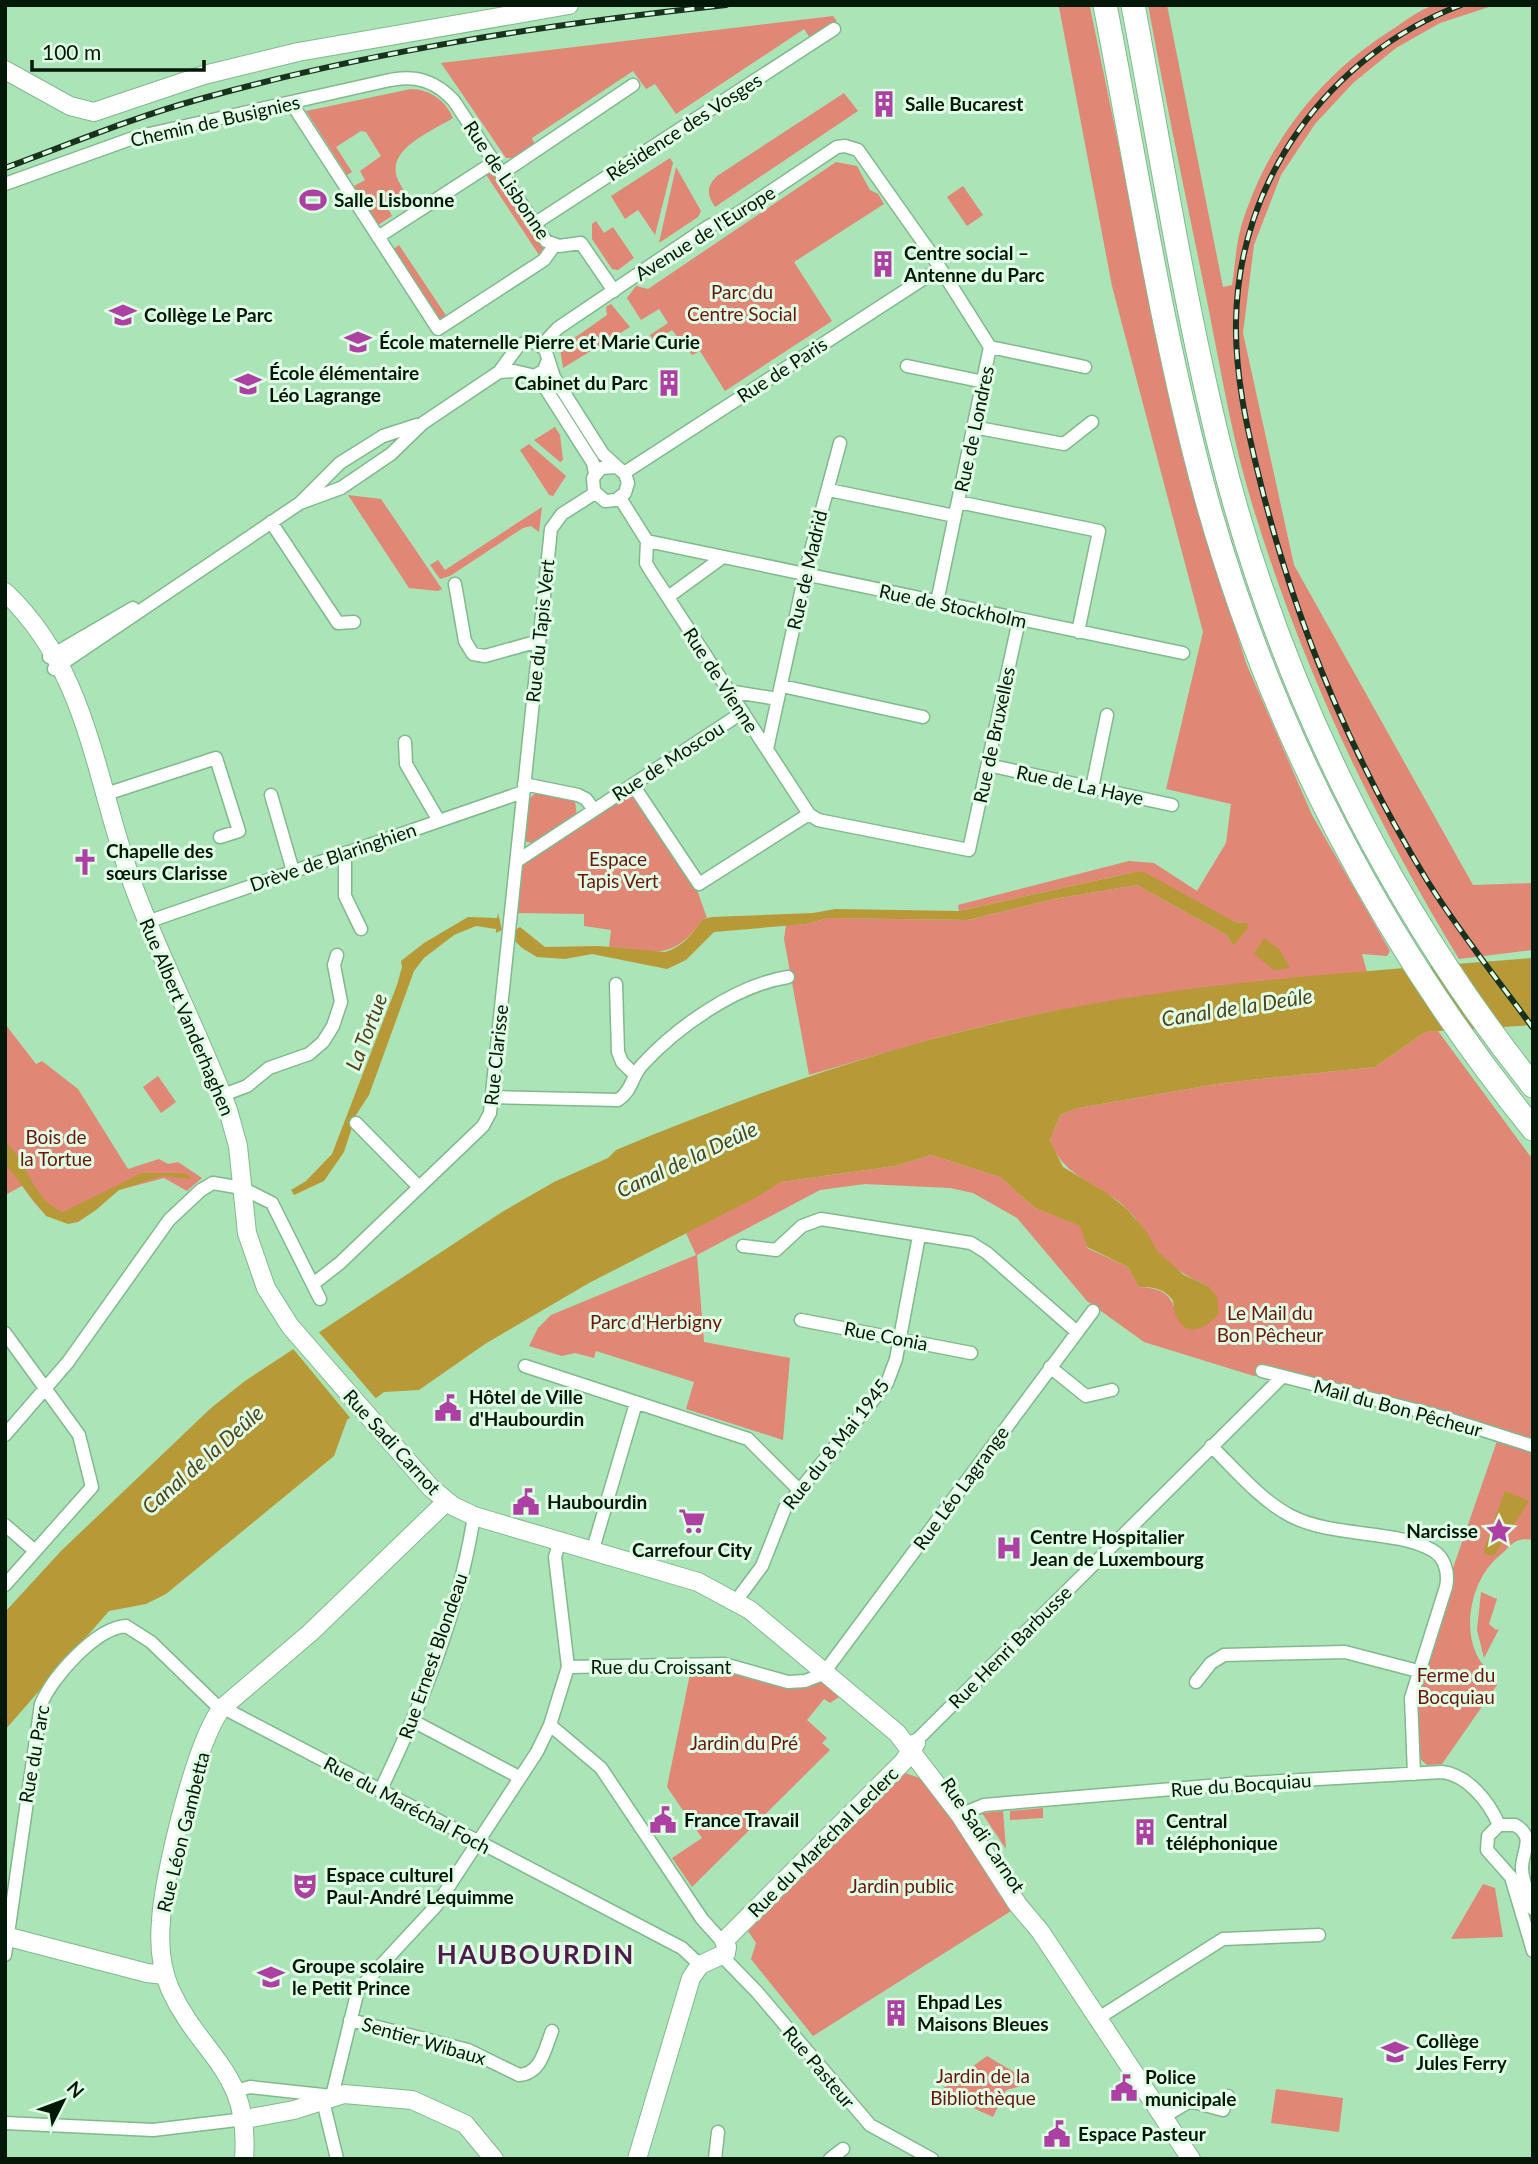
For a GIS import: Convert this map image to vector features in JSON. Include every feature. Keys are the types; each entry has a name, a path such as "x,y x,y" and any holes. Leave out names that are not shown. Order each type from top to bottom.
{"highway":[{"path":"1105,5 1183,401 1228,567 1258,654 1301,758 1348,850 1410,959 1462,1037 1533,1129"},
{"path":"1133,5 1208,392 1247,541 1281,641 1325,745 1366,829 1439,957 1492,1035 1533,1086"}],"street":[{"path":"5,70 70,106 94,112 213,73 383,36 569,5"},
{"name":"Résidence des Vosges","path":"534,224 834,29"},
{"name":"Chemin de Busignies","path":"5,184 136,137 402,78 430,82"},
{"name":"Rue de Lisbonne","path":"430,82 454,101 545,241 554,246 581,243 614,291"},
{"path":"501,174 633,85"},
{"path":"292,104 438,330 544,260 554,246"},
{"name":"Rue de Londres","path":"837,148 851,146 865,156 990,348 936,603"},
{"name":"Avenue de l'Europe","path":"513,354 526,341 542,345 558,328 703,230 737,214 837,148"},
{"path":"378,237 494,162"},
{"name":"Rue de Paris","path":"620,470 940,268"},
{"path":"542,345 554,377 603,454 620,470 627,486 620,498"},
{"path":"990,348 1085,367"},
{"path":"513,354 514,366 519,372"},
{"path":"55,661 197,572 300,503 346,485 391,454 423,423 499,372 513,354"},
{"path":"532,376 544,370 548,360"},
{"path":"907,366 984,382"},
{"path":"499,372 519,372 532,376 553,400 593,463 595,474 592,483 595,493 605,500 620,498"},
{"path":"973,427 1064,444 1092,422"},
{"path":"300,503 330,471 373,442 423,423"},
{"name":"Rue de Madrid","path":"767,749 804,575 823,497 829,490 840,443"},
{"path":"595,474 603,467 620,470"},
{"path":"829,490 955,516"},
{"name":"Rue du Tapis Vert","path":"523,788 552,525 562,513 595,493"},
{"path":"620,498 648,541"},
{"path":"958,502 1099,531 1078,632"},
{"path":"271,522 338,623 354,622"},
{"name":"Rue de Stockholm","path":"648,541 1183,653"},
{"name":"Rue de Vienne","path":"648,541 646,563 809,814"},
{"path":"668,597 723,557"},
{"path":"456,584 465,640 473,654 485,656 539,641"},
{"name":"Rue Albert Vanderhaghen","path":"5,592 32,619 87,730 103,794 147,922 223,1095 237,1146 242,1188"},
{"name":"Rue Albert Vanderhaghen","path":"5,601 55,661"},
{"name":"Rue de Bruxelles","path":"809,814 815,819 969,850 1019,620"},
{"path":"728,691 780,693 923,717"},
{"name":"Rue de Moscou","path":"517,861 743,712"},
{"path":"1092,788 1107,715"},
{"name":"Drève de Blaringhien","path":"405,742 406,764 439,821"},
{"path":"103,794 216,758 239,831 220,838"},
{"name":"Rue de La Haye","path":"988,765 1172,805"},
{"path":"633,785 699,884 809,814"},
{"name":"Rue de Moscou","path":"523,788 583,797 594,810"},
{"name":"Drève de Blaringhien","path":"147,922 439,821 523,788"},
{"name":"Rue Clarisse","path":"313,1284 329,1274 488,1119 523,788"},
{"path":"271,795 293,871"},
{"path":"345,853 345,896 361,929"},
{"path":"223,1095 247,1086 264,1070 309,1054 327,1037 341,1002 334,965 337,955"},
{"path":"491,1097 613,1101 628,1092 635,1075 650,1057 709,1007 788,977"},
{"path":"616,984 618,1052 622,1062 635,1075"},
{"path":"356,1123 419,1187"},
{"path":"5,1435 47,1388 174,1215 213,1183 242,1188 267,1199 275,1207 320,1299"},
{"name":"Rue Sadi Carnot","path":"242,1188 246,1226 258,1270 280,1311 369,1418 446,1502 474,1516 698,1581 739,1598 828,1669 915,1746 964,1813 1166,2115 1200,2159"},
{"path":"743,1246 776,1250 802,1226 821,1219 976,1245 1077,1332"},
{"name":"Rue du 8 Mai 1945","path":"739,1598 765,1559 781,1514 883,1390 891,1376 919,1236"},
{"name":"Rue Léo Lagrange","path":"828,1669 1093,1311"},
{"name":"Rue Conia","path":"801,1320 971,1353"},
{"path":"5,1333 79,1435 92,1487 5,1585"},
{"path":"525,1366 748,1438 799,1490"},
{"path":"1050,1367 1086,1396 1112,1390"},
{"name":"Mail du Bon Pêcheur","path":"1262,1371 1281,1378 1430,1413 1533,1446"},
{"name":"Rue Henri Barbusse","path":"915,1746 1281,1378"},
{"path":"593,1549 636,1403"},
{"path":"1211,1446 1261,1495 1292,1517 1322,1528 1428,1548 1440,1557 1447,1570 1448,1580 1411,1698 1414,1774"},
{"name":"Rue Léon Gambetta","path":"244,2159 245,2119 235,2091 175,1998 165,1975 160,1940 163,1896 194,1771 213,1722 222,1708 310,1633 446,1502"},
{"name":"Rue Ernest Blondeau","path":"380,1791 414,1721 454,1604 474,1516"},
{"path":"5,1525 36,1551"},
{"path":"337,2159 328,2098 358,1990 432,1911 478,1843 551,1725 569,1667 555,1560 560,1540"},
{"name":"Rue du Maréchal Foch","path":"116,1626 134,1629 222,1708 688,1951 700,1965"},
{"name":"Rue du Parc","path":"6,1943 41,1704 52,1685 88,1645 100,1634 116,1626"},
{"path":"1196,1682 1211,1663 1224,1655 1345,1651 1418,1671"},
{"name":"Rue du Croissant","path":"569,1667 724,1664 788,1682 810,1680 828,1669"},
{"path":"414,1721 519,1777"},
{"name":"Rue Pasteur","path":"551,1725 601,1768 721,1948 861,2117 917,2156 932,2159"},
{"name":"Rue du Maréchal Leclerc","path":"700,1965 721,1948 915,1746"},
{"name":"Rue du Bocquiau","path":"964,1813 984,1805 1232,1784 1442,1772 1460,1777 1492,1811 1499,1825"},
{"path":"1533,1909 1522,1873 1528,1842 1523,1830 1512,1824 1499,1825 1490,1833 1486,1845 1491,1858 1511,1877 1533,1951"},
{"path":"1500,1864 1514,1865 1525,1856"},
{"path":"1100,2017 1223,1938 1319,1935"},
{"path":"6,1943 165,1975"},
{"path":"637,2159 691,1978 700,1965"},
{"name":"Sentier Wibaux","path":"350,2020 474,2052 519,2075 528,2074 537,2067 552,2031"},
{"path":"235,2091 254,2087 328,2098"},
{"path":"5,2123 153,2130 245,2119 354,2094 425,2104 471,2129 494,2159"},
{"path":"1166,2115 1190,2101 1223,2110 1228,2096"},
{"name":"Rue Sadi Carnot","path":"1166,2115 1191,2159"},
{"path":"715,2159 718,2132"},
{"path":"830,2159 843,2149"}],"green space":[{"path":"1443,4 1495,5 1440,23 1396,48 1353,83 1315,124 1281,175 1254,245 1243,333 1294,565 1473,885 1533,883 1533,950 1459,959 1397,851 1317,683 1272,566 1239,456 1148,5 1167,5 1223,287 1232,285 1241,227 1264,169 1280,141 1318,91 1364,49 1424,9"},
{"path":"1059,7 1090,7 1183,458 1246,663 1312,815 1390,951 1387,956 1362,954 1367,972 1190,990 1058,1010 962,1031 809,1075 784,939 786,925 806,924 828,918 968,920 1054,899 1137,885 1227,935 1233,946 1247,923 1235,922 1135,872 959,911 958,905 1129,861 1154,863 1197,891 1226,843 1231,804 1166,789 1203,632 1112,286"},
{"path":"833,16 837,21 810,38 804,29 676,114 655,84 646,89 633,71 532,138 535,145 515,158 506,158 441,63"},
{"path":"411,89 425,91 436,97 446,106 453,118 423,135 404,150 396,169 398,180 410,200 404,204 401,200 388,208 392,216 378,225 354,186 365,180 360,171 381,156 366,132 361,131 336,147 352,172 347,175 306,111"},
{"path":"844,93 858,111 715,207 709,191 717,176"},
{"path":"670,158 673,163 655,235 638,210 625,219 611,196"},
{"name":"Parc du Centre Social","path":"836,162 857,166 870,190 878,194 884,204 794,262 832,321 725,391 700,351 692,355 672,330 654,341 650,335 668,323 659,309 641,320 627,298 636,286 648,289"},
{"path":"676,167 701,211 698,217 659,243"},
{"path":"492,171 545,251 539,255 485,173"},
{"path":"963,186 983,215 967,226 947,197"},
{"path":"596,221 604,233 613,227 634,258 618,270 612,269 592,239 592,224"},
{"path":"399,245 447,317 439,321 392,250"},
{"path":"611,304 630,327 563,368 560,348 607,315 606,307"},
{"path":"555,427 560,435 563,460 560,462 534,440"},
{"path":"529,444 566,476 553,496 549,495 520,450"},
{"path":"348,495 381,499 442,589 438,591 409,588"},
{"path":"542,507 539,532 531,526 523,528 450,576 440,579 430,565 438,560 445,570"},
{"name":"Espace Tapis Vert","path":"633,793 696,887 707,918 682,942 672,948 651,952 609,947 611,930 584,926 584,914 516,913 520,863"},
{"path":"534,794 575,801 577,817 535,844 524,841 527,802"},
{"name":"Bois de la Tortue","path":"5,1024 36,1064 42,1061 78,1089 128,1169 159,1159 168,1164 178,1162 202,1178 187,1191 164,1178 119,1190 76,1222 57,1219 44,1213 22,1186 5,1195"},
{"path":"1438,1031 1533,1160 1533,1443 1284,1372 1254,1376 1144,1342 1087,1301 1017,1218 973,1193 950,1188 865,1184 820,1190 697,1255 704,1342 790,1358 783,1440 686,1409 694,1382 596,1351 594,1358 575,1353 562,1356 529,1346 538,1328 551,1315 696,1255 686,1233 781,1182 895,1166 931,1155 1000,1177 1035,1208 1081,1226 1087,1248 1128,1267 1139,1287 1164,1293 1171,1301 1176,1314 1208,1286 1170,1264 1155,1249 1128,1210 1065,1164 1050,1141 1060,1115 1078,1108 1223,1083 1375,1067 1425,1032"},
{"path":"158,1076 176,1102 161,1113 143,1087"},
{"name":"Ferme du Bocquiau","path":"1497,1441 1533,1451 1533,1540 1513,1543 1488,1567 1481,1579 1472,1605 1471,1633 1479,1659 1497,1685 1442,1764 1427,1765 1418,1757 1415,1699 1451,1592 1452,1571"},
{"path":"1481,1592 1497,1599 1489,1624 1496,1630 1499,1629 1484,1658 1477,1630"},
{"name":"Jardin du Pré","path":"691,1669 726,1669 778,1686 803,1686 821,1681 839,1697 830,1703 824,1699 807,1720 827,1738 822,1743 830,1750 692,1887 672,1858 702,1838 667,1787"},
{"name":"Jardin public","path":"905,1773 920,1778 956,1825 1011,1911 813,2036 751,1959 756,1943 748,1931 872,1807 869,1802"},
{"path":"1043,1808 1043,1818 1010,1820 1010,1811"},
{"path":"1003,1811 1006,1849 982,1813"},
{"path":"1483,1884 1495,1888 1503,1937 1451,1939"},
{"name":"Jardin de la Bibliothèque","path":"987,2056 1024,2078 1018,2087 1006,2090 993,2117 938,2092"},
{"path":"1276,2089 1343,2098 1339,2132 1271,2123"}],"water":[{"path":"1144,872 1235,922 1247,923 1248,928 1233,946 1227,935 1137,885 1054,899 968,920 828,918 806,924 714,932 686,960 667,969 592,954 565,959 537,957 512,938 513,931 520,927 545,947 599,946 665,952 682,943 703,919 712,917 813,913 835,909 959,911"},
{"path":"498,913 502,930 496,933 496,929 476,926 454,935 424,958 414,971 369,1095 356,1115 344,1152 324,1181 294,1195 291,1190 306,1181 332,1154 397,985 401,961 424,943 468,917 497,918"},
{"path":"1264,938 1280,950 1290,968 1274,970 1254,954"},
{"name":"Canal de la Deûle","path":"1533,958 1533,1025 1425,1032 1375,1067 1223,1083 1078,1108 1060,1115 1050,1141 1063,1167 1107,1193 1128,1210 1158,1252 1184,1275 1208,1286 1217,1297 1219,1314 1208,1324 1196,1329 1184,1327 1168,1295 1156,1289 1139,1287 1128,1267 1087,1247 1080,1226 1035,1208 1000,1177 931,1155 895,1166 781,1182 589,1283 485,1344 419,1390 384,1392 347,1420 334,1456 166,1594 146,1604 109,1611 5,1730 5,1612 61,1551 211,1408 245,1381 502,1212 554,1182 608,1158 616,1150 792,1082 912,1045 1035,1015 1206,987"},
{"path":"5,1142 44,1199 63,1212 142,1173 179,1173 187,1174 192,1179 162,1176 119,1190 78,1222 68,1224 46,1216 9,1169 5,1163"},
{"path":"1505,1491 1529,1501 1494,1556 1484,1553 1485,1546"}],"pier":[{"path":"317,1330 378,1401 352,1420 290,1345"}],"railway":[{"path":"5,168 175,106 330,67 527,30 726,5"},
{"path":"1461,5 1414,27 1370,56 1332,90 1300,129 1273,172 1253,220 1241,270 1236,342 1243,402 1274,534 1308,637 1329,688 1375,787 1428,882 1533,1028"}],"place":[{"name":"Salle Bucarest","path":"884,104"},
{"name":"Salle Lisbonne","path":"313,200"},
{"name":"Centre social – Antenne du Parc","path":"883,264"},
{"name":"Collège Le Parc","path":"123,315"},
{"name":"École maternelle Pierre et Marie Curie","path":"358,342"},
{"name":"Cabinet du Parc","path":"669,383"},
{"name":"École élémentaire Léo Lagrange","path":"248,384"},
{"name":"Chapelle des sœurs Clarisse","path":"85,862"},
{"name":"Hôtel de Ville d'Haubourdin","path":"448,1408"},
{"name":"Haubourdin","path":"526,1502"},
{"name":"Carrefour City","path":"692,1521"},
{"name":"Narcisse","path":"1499,1531"},
{"name":"Centre Hospitalier Jean de Luxembourg","path":"1009,1548"},
{"name":"France Travail","path":"663,1820"},
{"name":"Central téléphonique","path":"1145,1832"},
{"name":"Espace culturel Paul-André Lequimme","path":"305,1886"},
{"name":"Groupe scolaire le Petit Prince","path":"271,1977"},
{"name":"Ehpad Les Maisons Bleues","path":"896,2013"},
{"name":"Collège Jules Ferry","path":"1395,2052"},
{"name":"Police municipale","path":"1124,2088"},
{"name":"Espace Pasteur","path":"1057,2134"}],"district":[{"name":"HAUBOURDIN","path":"536,1955"}],"water label":[{"name":"La Tortue","path":"367,1032"}],"park label":[{"name":"Parc d'Herbigny","path":"656,1322"},
{"name":"Le Mail du Bon Pêcheur","path":"1270,1324"}]}
